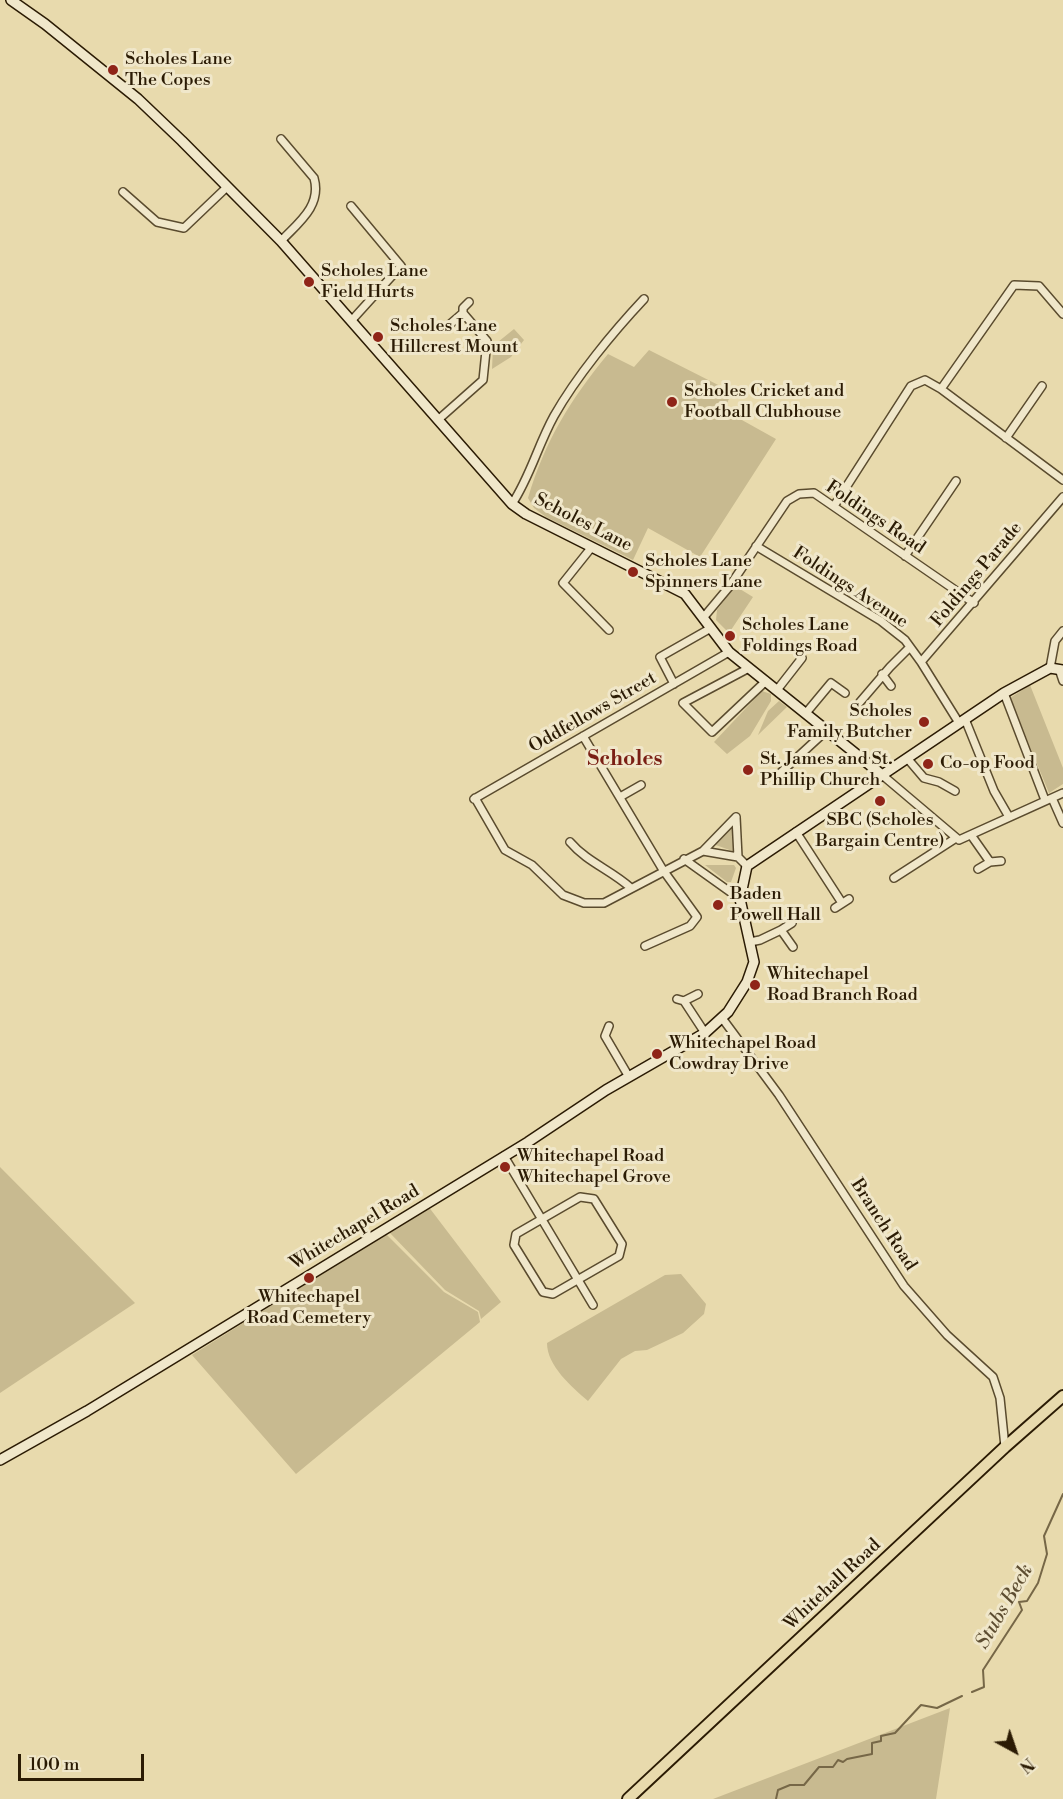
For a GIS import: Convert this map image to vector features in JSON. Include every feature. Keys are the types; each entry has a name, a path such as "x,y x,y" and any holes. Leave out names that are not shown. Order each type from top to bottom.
{"highway":[{"name":"Whitehall Road","path":"628,1799 1005,1447 1063,1396"}],"main road":[{"name":"Scholes Lane","path":"11,0 138,99 281,241 512,504 526,514 591,548 685,594 729,651 881,774"},
{"path":"740,899 747,866 1004,693 1057,669"},
{"name":"Whitechapel Road","path":"0,1460 87,1411 629,1077 705,1033 722,1018 743,989 752,970 754,954 740,899"}],"street":[{"path":"281,139 314,178 316,184 313,206 281,241"},
{"path":"123,192 157,222 184,228 227,187"},
{"path":"351,206 401,266 352,320"},
{"path":"941,389 1014,285 1039,286 1063,314"},
{"path":"512,504 524,487 554,416 618,327 644,299"},
{"path":"449,325 463,313 463,308 470,303"},
{"path":"439,419 483,380 487,341 463,313"},
{"path":"834,507 911,386 925,380 941,389 1063,480"},
{"path":"1006,438 1042,386"},
{"path":"905,556 956,481"},
{"name":"Foldings Road","path":"703,618 729,587 787,501 799,494 814,493 974,603"},
{"name":"Foldings Parade","path":"921,662 1063,497"},
{"path":"1055,507 1063,514"},
{"name":"Foldings Avenue","path":"756,546 881,621 910,647 962,721 994,791 1009,817"},
{"path":"591,548 564,583 609,630"},
{"path":"674,684 660,657 711,628"},
{"path":"1063,631 1055,641 1057,669 1063,681"},
{"path":"860,702 882,674 910,647"},
{"name":"Oddfellows Street","path":"631,888 604,903 584,903 563,895 532,865 505,850 473,800 729,651"},
{"path":"777,690 802,658"},
{"path":"749,668 683,703 712,732 766,681"},
{"path":"882,674 891,686"},
{"path":"806,713 831,683 845,693"},
{"path":"1004,693 1049,799 1063,823"},
{"path":"777,776 827,730"},
{"path":"583,736 663,870 697,916 690,926 645,946"},
{"path":"907,758 924,778 939,782 955,791"},
{"path":"881,774 959,840 1063,792"},
{"path":"620,797 641,785"},
{"path":"570,842 581,855 614,874 631,888 684,859 703,852 736,817 738,857"},
{"path":"796,832 842,903"},
{"path":"971,835 990,862"},
{"path":"894,879 956,838"},
{"path":"703,852 738,857 747,866"},
{"path":"684,859 740,899"},
{"path":"978,869 990,862 1000,861"},
{"path":"835,908 849,899"},
{"path":"750,942 760,940 792,923"},
{"path":"781,930 793,947"},
{"path":"698,994 681,1000 705,1033"},
{"name":"Branch Road","path":"722,1018 786,1105 904,1286 947,1335 993,1377 1000,1398 1005,1447"},
{"path":"609,1026 605,1036 629,1077"},
{"path":"504,1156 593,1305"},
{"path":"580,1197 594,1198 622,1244 619,1256 553,1294 543,1292 514,1245 516,1234 542,1219 580,1197"}],"shaded area":[{"path":"514,329 524,340 511,357 492,369 493,346"},
{"path":"649,350 732,392 724,410 776,439 700,557 648,528 633,560 546,517 534,508 528,498 542,458 560,422 608,354 634,367"},
{"path":"735,586 753,597 729,633 716,620 717,610"},
{"path":"1030,685 1063,768 1063,784 1049,793 1010,698"},
{"path":"762,691 771,694 771,701 750,736 727,754 714,742"},
{"path":"779,701 787,707 758,735 768,711"},
{"path":"731,828 734,828 735,852 713,844"},
{"path":"705,865 734,865 736,868 731,882 727,882"},
{"path":"0,1167 135,1303 0,1393"},
{"path":"428,1206 501,1302 481,1319 479,1311 445,1290 389,1232"},
{"path":"386,1234 444,1292 478,1312 480,1322 296,1474 192,1355"},
{"path":"681,1274 706,1304 704,1314 683,1333 647,1350 635,1351 621,1359 588,1401 568,1383 556,1368 548,1352 547,1343 665,1275"},
{"path":"950,1708 936,1799 713,1799"}],"waterway":[{"name":"Stubs Beck","path":"972,1692 984,1687 983,1670 1022,1610 1019,1602 1027,1601 1038,1583 1047,1554 1044,1536 1063,1494"},
{"name":"Stubs Beck","path":"776,1799 778,1790 790,1785 804,1785 819,1767 833,1767 838,1760 843,1762 847,1759 872,1754 872,1743 881,1741 881,1736 895,1733 921,1705 937,1708 962,1696"}],"place":[{"name":"Scholes Lane The Copes","path":"113,70"},
{"name":"Scholes Lane Field Hurts","path":"309,282"},
{"name":"Scholes Lane Hillcrest Mount","path":"378,337"},
{"name":"Scholes Cricket and Football Clubhouse","path":"672,402"},
{"name":"Scholes Lane Spinners Lane","path":"633,572"},
{"name":"Scholes Lane Foldings Road","path":"730,636"},
{"name":"Scholes Family Butcher","path":"924,722"},
{"name":"Co-op Food","path":"928,764"},
{"name":"St. James and St. Phillip Church","path":"748,770"},
{"name":"SBC (Scholes Bargain Centre)","path":"880,801"},
{"name":"Baden Powell Hall","path":"718,905"},
{"name":"Whitechapel Road Branch Road","path":"755,985"},
{"name":"Whitechapel Road Cowdray Drive","path":"657,1054"},
{"name":"Whitechapel Road Whitechapel Grove","path":"505,1167"},
{"name":"Whitechapel Road Cemetery","path":"309,1278"}],"district":[{"name":"Scholes","path":"625,760"}]}
